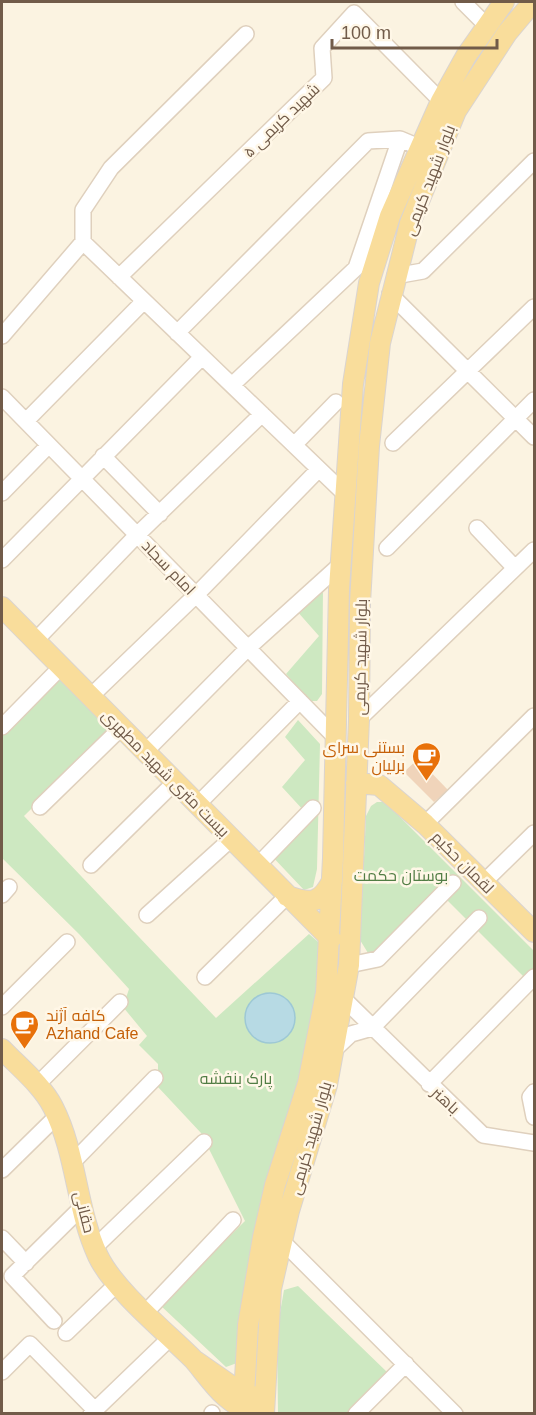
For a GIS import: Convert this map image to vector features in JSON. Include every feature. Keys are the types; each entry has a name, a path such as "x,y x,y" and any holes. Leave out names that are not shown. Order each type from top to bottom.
{"main road":[{"name":"بلوار شهید کریمی","path":"243,1406 249,1325 263,1237 275,1185 308,1083 326,993 333,881 340,564 364,270 441,101 486,25 504,2"},
{"name":"بلوار شهید کریمی","path":"264,1408 271,1289 281,1240 334,1050 345,1000 349,965 359,719 360,603 369,446 380,343 410,223 456,111 507,33 533,2"},
{"name":"بیست متری شهید مطهری","path":"3,612 35,641 331,939"},
{"name":"لقمان حکیم","path":"356,783 380,785 424,824 534,932"},
{"path":"287,896 299,900 317,900 325,896 333,881"},
{"name":"حقانی","path":"4,1058 37,1085 53,1105 73,1162 83,1206 99,1257 118,1283 146,1312 243,1406"},
{"path":"243,1406 264,1408"}],"street":[{"path":"463,2 486,25"},
{"name":"شهید کریمی ۵","path":"119,277 324,78 322,48 354,13 441,101"},
{"path":"2,336 83,242 83,210 111,168 246,34"},
{"path":"232,385 364,270 400,139"},
{"path":"177,333 368,141 400,139 419,147"},
{"path":"534,162 423,271 393,285 469,372 534,437"},
{"path":"83,242 345,494"},
{"path":"26,421 144,301"},
{"path":"393,443 534,307"},
{"path":"2,560 202,357"},
{"name":"امام سجاد","path":"2,397 336,738"},
{"path":"387,548 534,400"},
{"path":"294,445 336,402"},
{"path":"35,641 137,536 262,414"},
{"path":"2,493 49,445"},
{"path":"103,456 160,514"},
{"path":"90,697 196,595 319,469"},
{"path":"477,528 515,568"},
{"path":"359,719 534,550"},
{"path":"145,752 248,648 340,564"},
{"path":"2,727 61,667"},
{"path":"197,805 300,701"},
{"path":"424,824 534,716"},
{"path":"40,807 121,728"},
{"path":"91,865 175,782"},
{"path":"257,866 313,808"},
{"path":"484,882 534,833"},
{"path":"147,915 231,839"},
{"path":"349,965 378,959 453,883"},
{"path":"205,977 287,896"},
{"path":"334,1050 351,1034 372,1028 479,918"},
{"path":"2,1007 67,942"},
{"path":"429,1084 534,977"},
{"name":"باهنر","path":"345,1000 483,1135 534,1140"},
{"path":"37,1085 120,1002"},
{"path":"73,1162 155,1078"},
{"path":"534,1092 530,1097 534,1117"},
{"path":"2,1170 57,1116"},
{"path":"95,1247 204,1142"},
{"path":"54,1321 12,1276 83,1206"},
{"path":"146,1312 233,1220"},
{"path":"281,1240 455,1413"},
{"path":"4,1245 26,1263"},
{"path":"66,1333 118,1283"},
{"path":"2,1372 30,1344 93,1412 171,1337"},
{"path":"356,1413 406,1364"}],"green space":[{"path":"323,588 322,694 317,701 310,701 286,674 319,636 296,610"},
{"name":"پارک بنفشه","path":"58,675 113,728 24,816 216,1018 309,934 324,947 301,1083 237,1363 226,1367 160,1305 245,1221 201,1133 158,1087 158,1064 139,1045 147,1036 123,1007 129,989 79,934 2,858 2,732"},
{"path":"298,720 320,744 317,869 313,887 304,890 268,852 305,812 282,787 305,760 285,737"},
{"name":"بوستان حکمت","path":"377,802 385,802 534,951 534,987 439,892 381,949 368,953 360,940 366,816 371,806"},
{"path":"298,1286 387,1372 348,1413 278,1414 277,1330 284,1290"}],"water":[{"path":"270,993 279,995 290,1004 295,1018 293,1027 284,1038 270,1043 261,1041 250,1032 245,1018 247,1009 256,998"}],"building":[{"name":"بستنی سرای برلیان","path":"418,759 448,790 434,802 404,772"}],"place":[{"name":"بستنی سرای برلیان","path":"426,782"},
{"name":"کافه آژند Azhand Cafe","path":"25,1050"}]}
